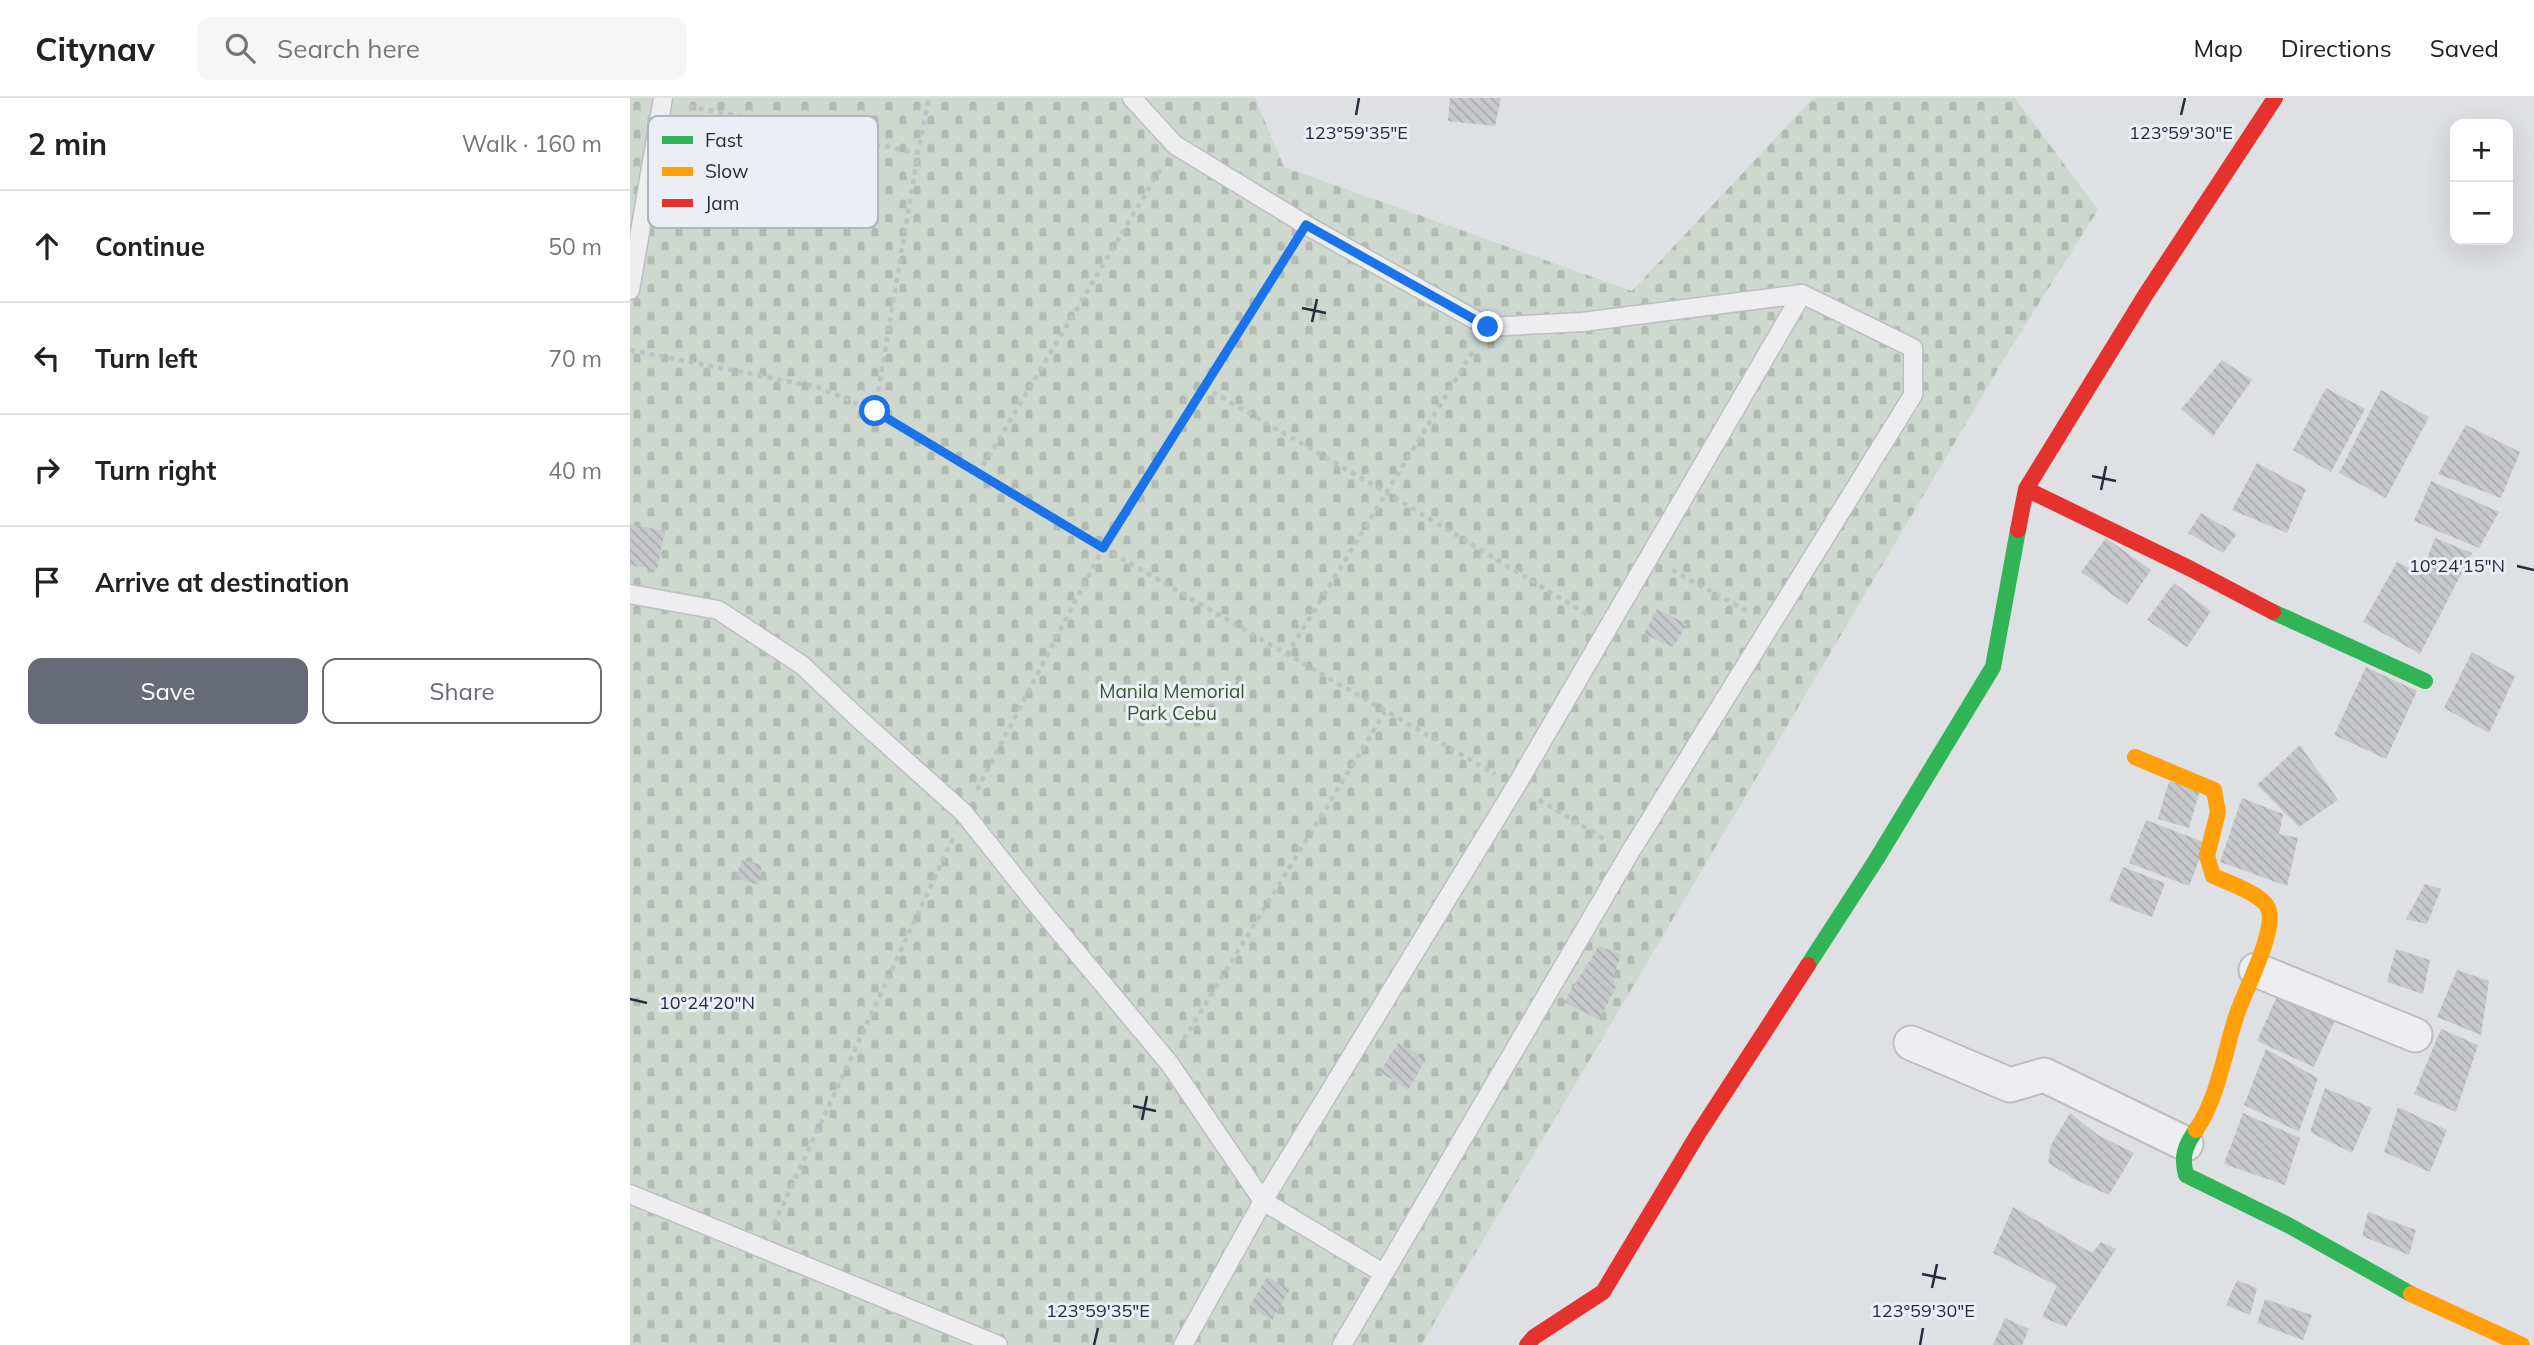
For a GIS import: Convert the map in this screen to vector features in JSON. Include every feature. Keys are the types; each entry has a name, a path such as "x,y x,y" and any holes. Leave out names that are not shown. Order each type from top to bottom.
{"street":[{"path":"1527,1345 1534,1337 1603,1292 1698,1134 1876,860 1993,667 2026,489 2146,294 2275,98"},
{"path":"2026,489 2191,569 2259,606 2425,681"},
{"path":"2135,757 2214,790 2218,812 2207,856 2213,876 2258,897 2268,907 2270,920 2256,970 2237,1014 2225,1063 2199,1126 2186,1144 2182,1160 2186,1175 2288,1225 2402,1290 2522,1345"},
{"path":"2256,970 2415,1035"},
{"path":"1911,1043 2010,1085 2044,1075 2186,1144"}],"lane":[{"path":"1132,98 1175,145 1306,225 1488,327 1583,321 1802,294 1913,348 1913,395 1629,854 1342,1345"},
{"path":"630,290 648,186"},
{"path":"1183,1345 1263,1201 1516,786 1802,294"},
{"path":"630,594 718,610 802,665 964,813 1169,1063 1263,1201 1382,1273"},
{"path":"630,1194 998,1345"}],"path":[{"path":"875,411 929,98"},
{"path":"663,99 743,116"},
{"path":"878,145 918,153"},
{"path":"978,474 1175,145"},
{"path":"762,1249 964,813 1103,548 1306,225"},
{"path":"1287,655 1488,327"},
{"path":"630,350 817,387 875,411 1103,548 1629,854"},
{"path":"1204,387 1387,493 1609,628"},
{"path":"1650,557 1772,625"},
{"path":"1169,1063 1385,712"}],"green space":[{"name":"Manila Memorial Park Cebu","path":"630,98 1255,98 1284,167 1632,291 1813,98 2015,98 2098,210 2010,349 1421,1345 630,1345"}],"building":[{"path":"1450,98 1501,98 1495,126 1448,121"},
{"path":"2222,360 2252,380 2213,436 2181,409"},
{"path":"2326,388 2365,409 2331,472 2293,450"},
{"path":"2381,390 2429,417 2386,498 2339,473"},
{"path":"2466,425 2520,452 2501,498 2438,474"},
{"path":"2257,463 2306,489 2287,533 2232,510"},
{"path":"2431,481 2499,512 2479,548 2414,521"},
{"path":"2201,513 2237,534 2223,553 2188,533"},
{"path":"630,524 665,531 657,570 630,565"},
{"path":"2106,538 2151,570 2127,605 2081,572"},
{"path":"2435,538 2472,553 2420,654 2363,622 2397,562 2421,574"},
{"path":"2174,583 2211,611 2187,647 2147,620"},
{"path":"1657,609 1687,624 1673,647 1644,634"},
{"path":"2472,652 2515,676 2489,733 2444,708"},
{"path":"2366,667 2417,691 2386,759 2334,735"},
{"path":"2300,745 2338,800 2299,827 2257,785"},
{"path":"2169,781 2200,790 2189,828 2158,819"},
{"path":"2242,798 2283,814 2279,834 2298,838 2287,886 2220,862"},
{"path":"2146,820 2206,843 2189,886 2129,863"},
{"path":"742,860 762,865 759,885 735,878"},
{"path":"2123,867 2165,883 2152,917 2109,901"},
{"path":"2425,884 2441,889 2427,924 2406,919"},
{"path":"1599,946 1621,955 1613,978 1616,987 1599,1020 1564,1002"},
{"path":"2396,949 2430,960 2423,994 2387,982"},
{"path":"2457,970 2489,981 2481,1035 2437,1017"},
{"path":"2279,992 2336,1018 2314,1067 2257,1041"},
{"path":"2441,1029 2478,1045 2456,1112 2414,1094"},
{"path":"1398,1043 1426,1059 1408,1090 1380,1072"},
{"path":"2266,1049 2318,1078 2299,1132 2244,1105"},
{"path":"2325,1088 2372,1108 2352,1153 2310,1132"},
{"path":"2398,1107 2447,1130 2430,1172 2384,1152"},
{"path":"2070,1113 2098,1135 2134,1153 2109,1195 2048,1163 2051,1145"},
{"path":"2243,1113 2300,1138 2285,1185 2224,1164"},
{"path":"2013,1207 2092,1253 2101,1242 2116,1249 2066,1327 2042,1317 2057,1286 1993,1253"},
{"path":"2368,1212 2416,1230 2409,1255 2362,1236"},
{"path":"1267,1277 1290,1289 1272,1320 1249,1307"},
{"path":"2237,1280 2257,1288 2250,1315 2226,1305"},
{"path":"2265,1299 2312,1315 2303,1340 2257,1323"},
{"path":"2005,1318 2029,1329 2022,1345 1993,1345"}],"traffic: fast":[{"path":"1808,965 1876,860 1993,667 2018,530"},
{"path":"2273,612 2425,681"},
{"path":"2196,1130 2185,1151 2186,1175 2288,1225 2411,1294"}],"traffic: slow":[{"path":"2135,757 2214,790 2218,812 2207,856 2213,876 2259,898 2268,908 2270,917 2264,945 2237,1014 2216,1088 2196,1130"},
{"path":"2411,1294 2522,1345"}],"traffic: jam":[{"path":"2018,530 2026,489 2146,294 2275,98"},
{"path":"2026,489 2273,612"},
{"path":"1527,1345 1534,1337 1603,1292 1698,1134 1808,965"}],"route":[{"path":"875,411 1103,548 1306,225 1488,327"}]}
